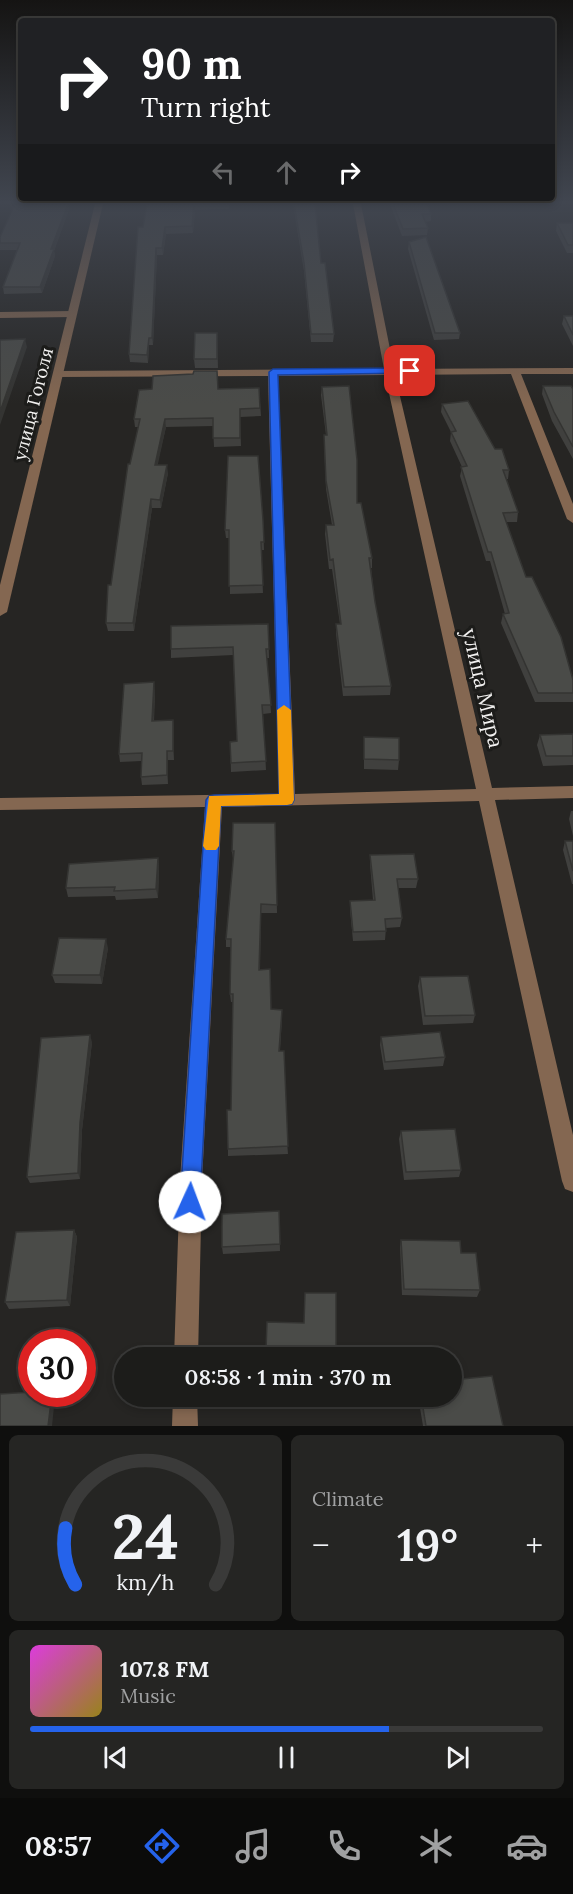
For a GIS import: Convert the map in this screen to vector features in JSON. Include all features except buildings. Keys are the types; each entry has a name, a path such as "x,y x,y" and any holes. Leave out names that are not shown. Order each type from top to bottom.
{"street":[{"name":"улица Гоголя","path":"0,612 83,271"},
{"name":"улица Мира","path":"370,271 389,371 573,1181"},
{"path":"0,315 72,314"},
{"path":"58,374 573,371"},
{"path":"273,372 287,800"},
{"path":"515,372 573,519"},
{"path":"0,804 287,800 573,792"},
{"path":"186,1347 190,1180 214,800"},
{"path":"185,1426 186,1407"}],"slow traffic":[{"path":"211,846 214,800 287,800 284,710"}],"route":[{"path":"190,1202 214,800 287,800 273,372 410,371"}]}
